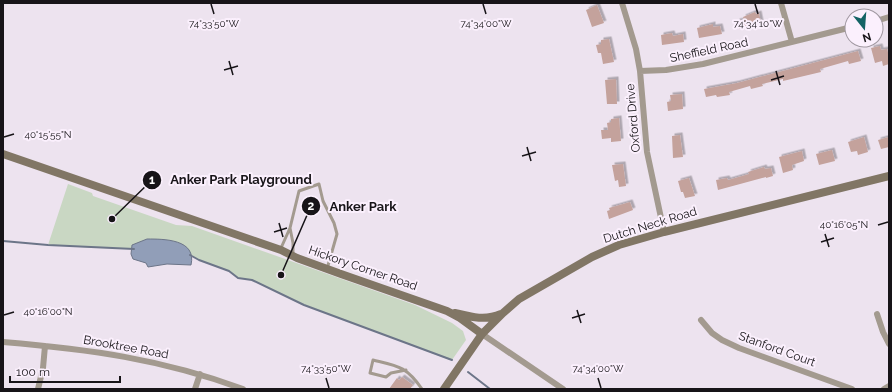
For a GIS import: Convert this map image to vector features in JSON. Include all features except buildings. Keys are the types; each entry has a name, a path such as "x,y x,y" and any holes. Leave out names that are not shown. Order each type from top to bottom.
{"street":[{"name":"Oxford Drive","path":"622,3 636,49 640,71 646,152 664,232"},
{"path":"781,3 792,42"},
{"name":"Sheffield Road","path":"640,71 666,70 703,64 844,29"},
{"name":"Hickory Corner Road","path":"3,154 281,250 327,269 447,311 460,318 563,389"},
{"name":"Dutch Neck Road","path":"444,389 482,334 503,312 520,299 592,257 619,245 664,232 889,176"},
{"path":"447,311 479,318 496,316 503,312"},
{"path":"877,314 889,344"},
{"name":"Stanford Court","path":"701,320 712,333 722,340 739,348 852,389"},
{"name":"Brooktree Road","path":"3,342 124,356 200,374 243,389"},
{"path":"38,389 43,368 45,346"},
{"path":"195,389 200,374"},
{"path":"884,389 889,386"}],"lane":[{"path":"281,250 290,228 300,191 319,184 323,202 334,223 337,234 327,269"},
{"path":"290,228 293,243 293,256"},
{"path":"406,370 391,373 386,378 370,373 373,360 400,366 406,370 422,389"}],"green space":[{"path":"68,184 92,193 93,196 176,225 192,226 415,305 452,323 463,331 466,340 452,360 450,360 305,305 252,280 238,278 229,271 199,260 182,249 97,248 48,245"}],"water":[{"path":"147,239 170,240 184,245 192,256 191,265 167,264 148,267 146,263 133,259 131,254 132,245"}],"waterway":[{"path":"3,241 48,245 134,249"},
{"path":"190,255 199,260 229,271 238,278 252,280 304,305 452,360"},
{"path":"468,372 490,389"}],"place":[{"name":"Anker Park Playground","path":"112,219"},
{"name":"Anker Park","path":"281,275"}]}
